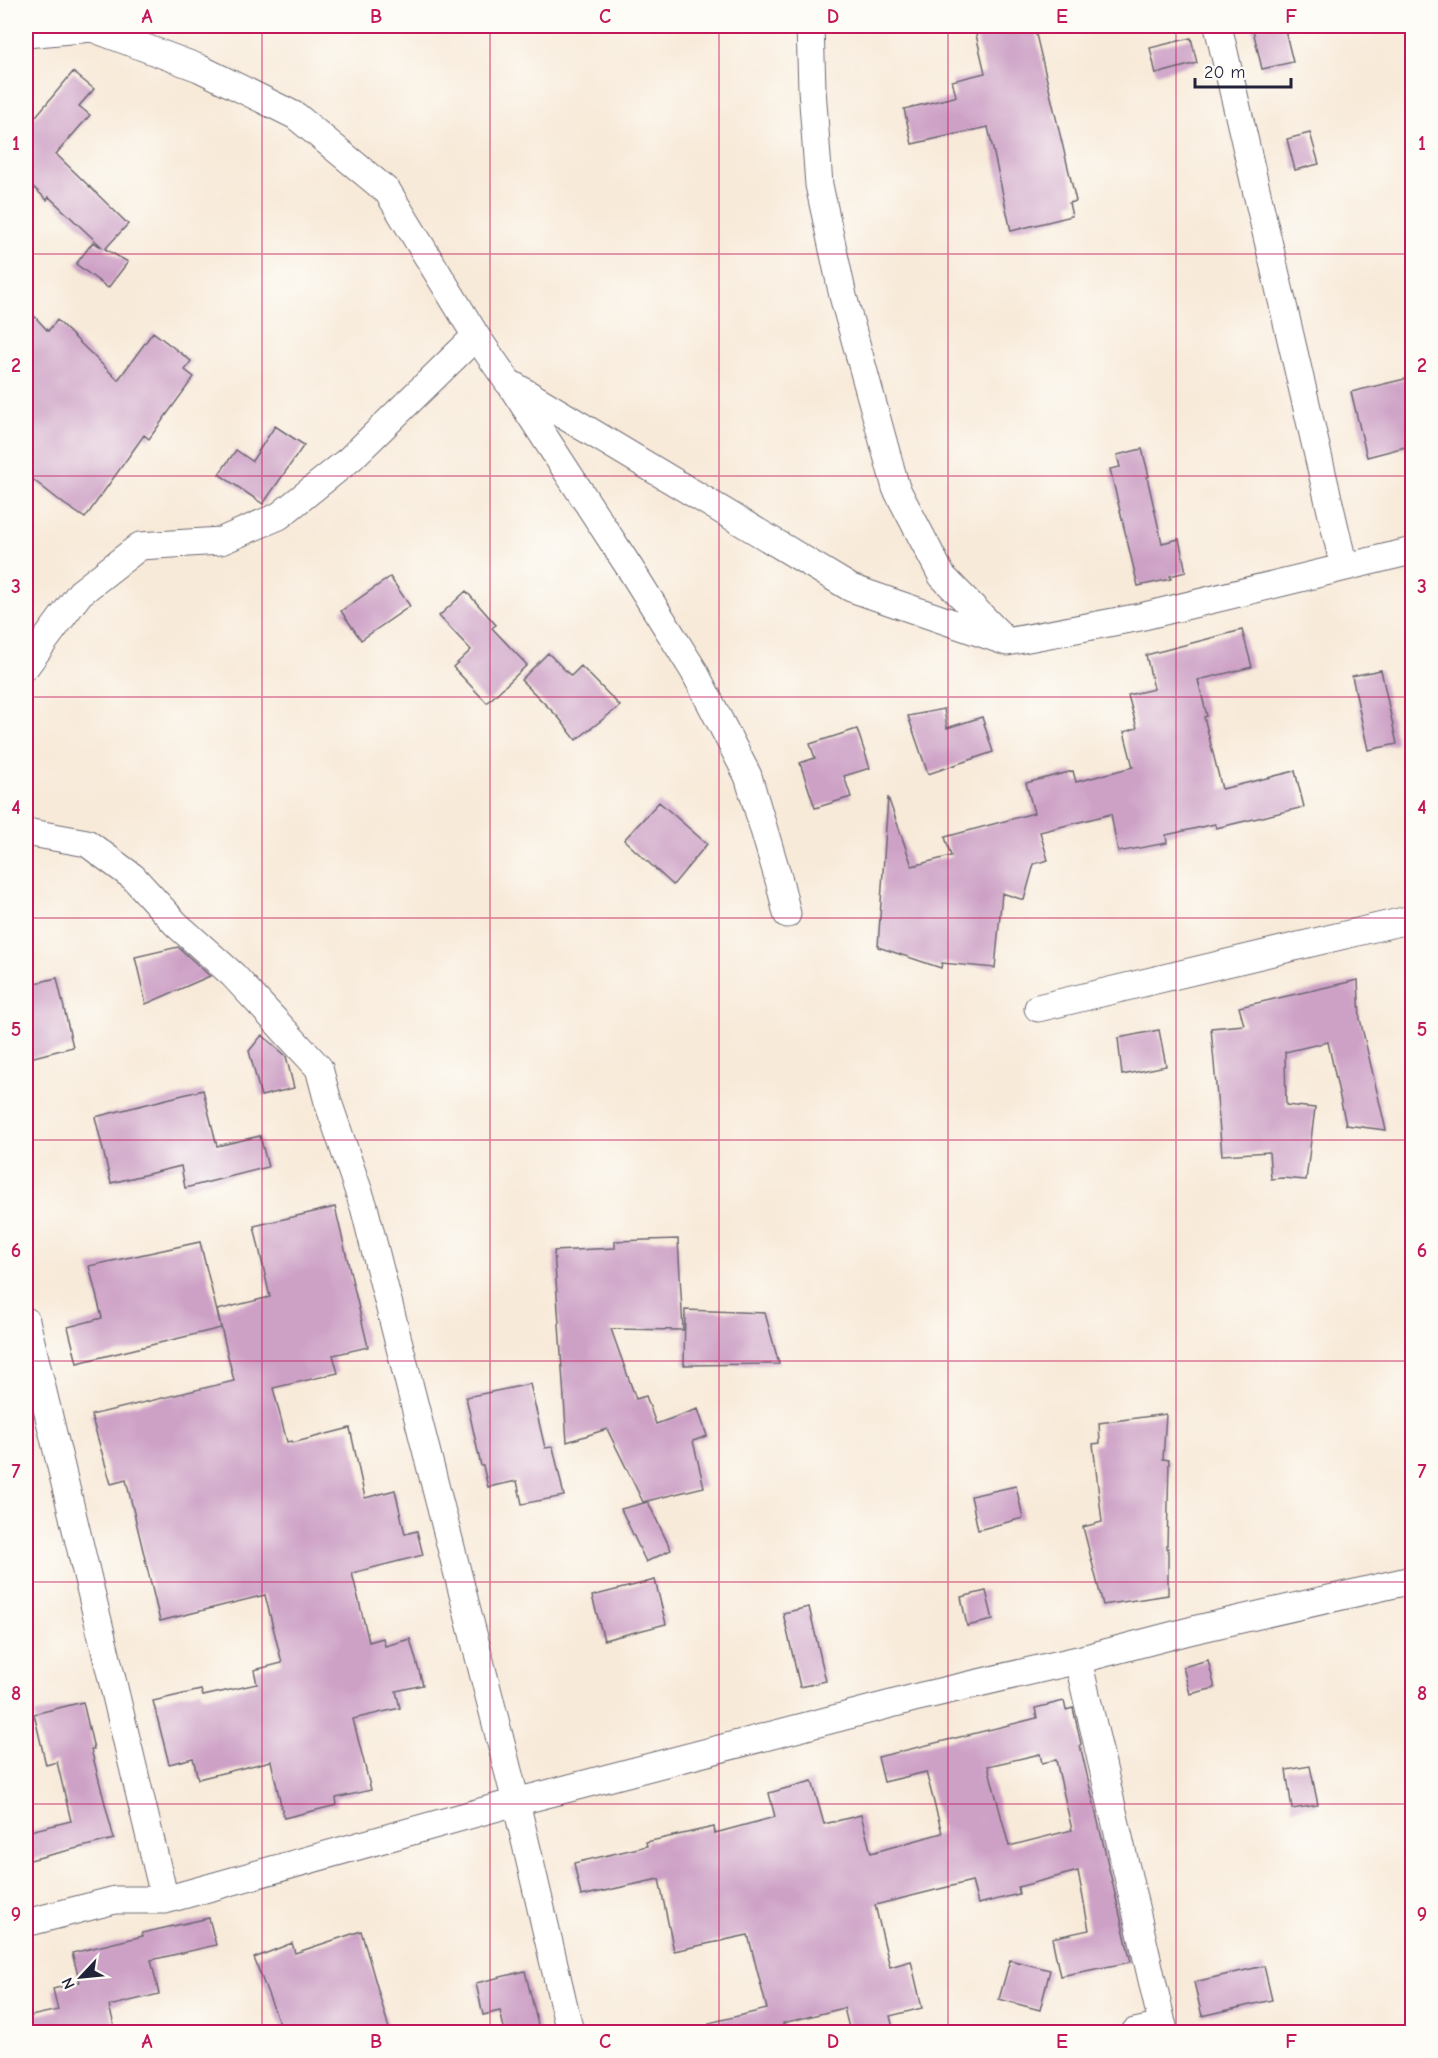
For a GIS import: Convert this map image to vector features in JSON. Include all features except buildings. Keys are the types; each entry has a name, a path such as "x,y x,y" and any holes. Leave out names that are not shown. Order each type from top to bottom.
{"street":[{"path":"810,26 819,185 848,316 896,488 942,576 1006,642"},
{"path":"1218,26 1344,567"},
{"path":"26,34 92,28 199,68 296,116 388,192 476,336 631,570 694,671 748,776 787,914"},
{"path":"26,666 80,593 140,546 221,541 279,516 350,459 476,336"},
{"path":"508,382 851,588 1006,642 1140,617 1413,551"},
{"path":"26,832 87,843 133,877 176,924 240,983 319,1068 328,1102 364,1207 516,1802 570,2032"},
{"path":"1038,1008 1413,918"},
{"path":"26,1321 165,1900"},
{"path":"26,1923 115,1900 165,1900 516,1802 918,1697 1078,1660 1193,1630 1413,1581"},
{"path":"1078,1660 1164,2029 1135,2032"}]}
